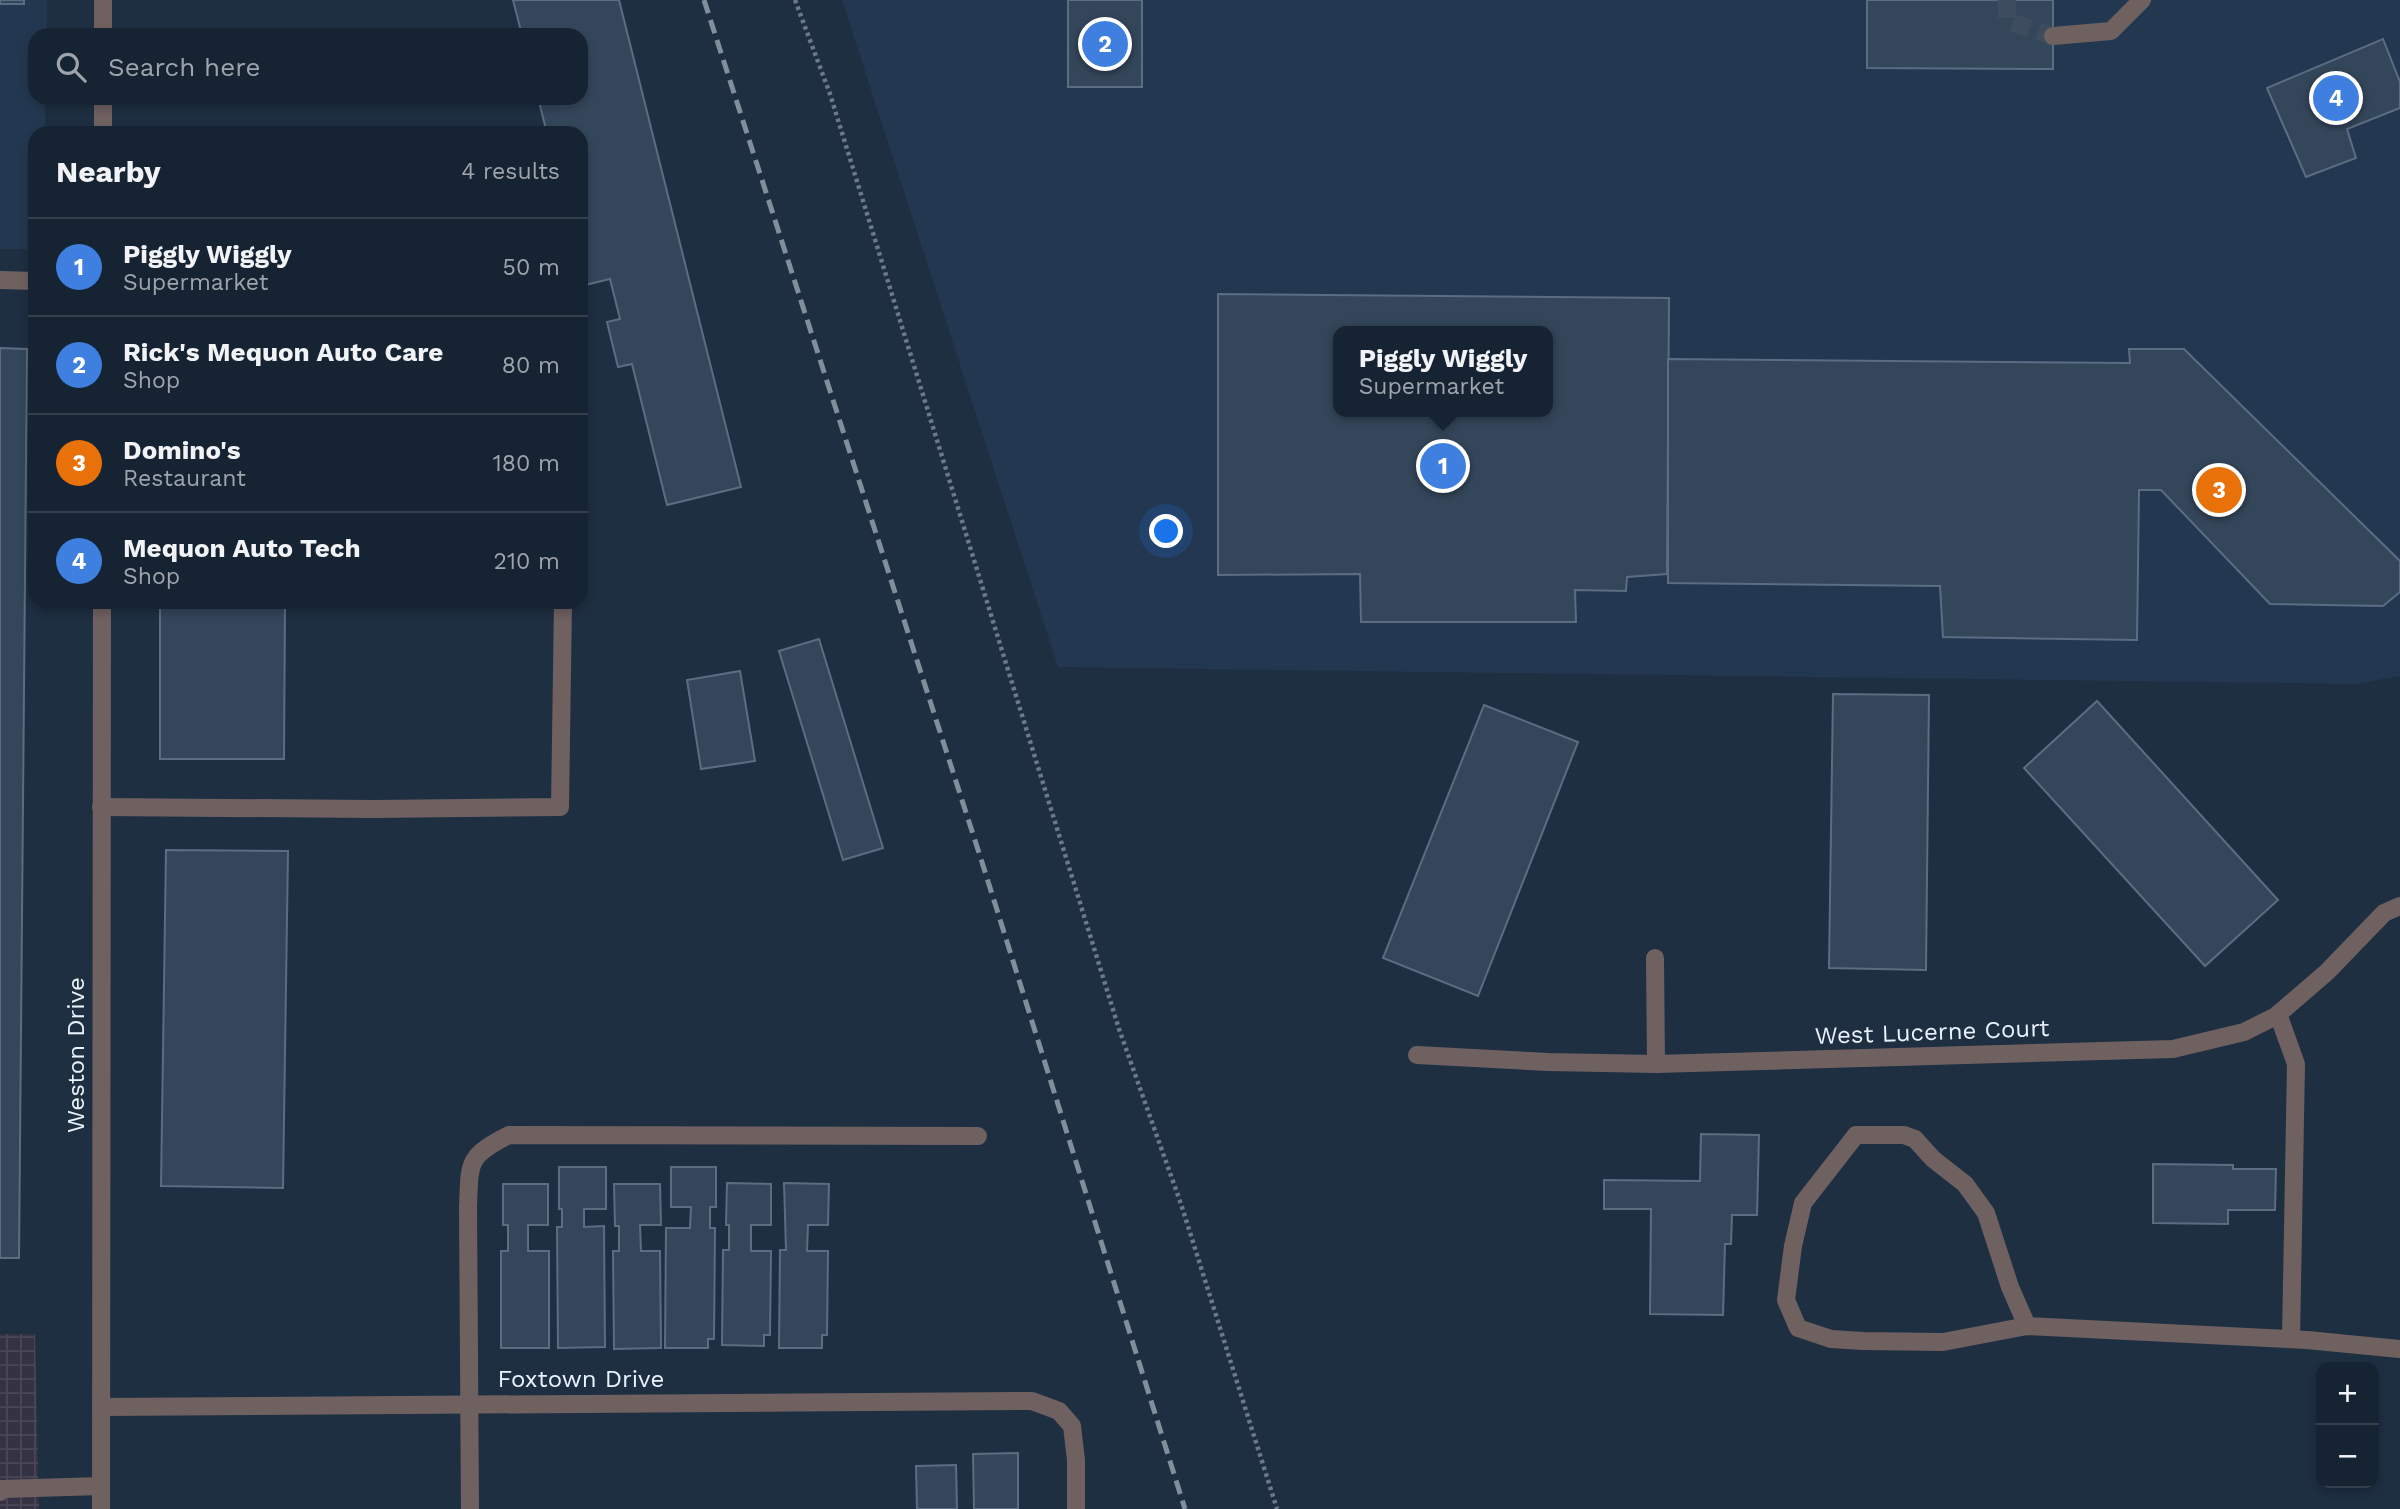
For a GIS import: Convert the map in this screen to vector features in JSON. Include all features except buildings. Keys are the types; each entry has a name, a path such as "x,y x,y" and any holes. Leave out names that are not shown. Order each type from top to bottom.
{"street":[{"path":"103,0 103,28"},
{"path":"2053,36 2110,30 2142,0"},
{"path":"103,105 103,126"},
{"path":"0,280 28,281"},
{"name":"Weston Drive","path":"101,1509 102,609"},
{"path":"101,807 560,807 563,609"},
{"name":"West Lucerne Court","path":"1417,1055 1656,1064 2173,1049 2244,1032 2278,1014 2327,971 2384,913 2400,906"},
{"path":"1655,958 1656,1064"},
{"path":"2278,1014 2296,1064 2291,1339"},
{"path":"470,1509 468,1207 470,1169 480,1150 509,1135 978,1136"},
{"path":"2027,1326 2010,1287 1986,1213 1965,1184 1933,1159 1915,1139 1904,1135 1856,1135 1803,1203 1793,1246 1786,1300 1798,1328 1831,1339 1943,1342 2027,1326 2291,1339 2400,1349"},
{"name":"Foxtown Drive","path":"101,1407 1032,1401 1059,1411 1072,1426 1076,1460 1076,1509"},
{"path":"0,1492 2,1489 101,1486"}],"path":[{"path":"795,0 830,94 1119,1030 1181,1204 1278,1509"}],"shaded area":[{"path":"0,0 47,0 47,28 28,28 28,105 45,105 45,126 28,126 28,249 0,249"},
{"path":"842,0 2400,0 2400,676 2356,684 1058,667"},
{"path":"0,1334 35,1334 39,1509 0,1509"}],"tunnel":[{"path":"2007,0 2007,21 2053,36"}],"railway":[{"path":"704,0 981,859 1185,1509"}],"place":[{"name":"Rick's Mequon Auto Care","path":"1105,44"},
{"name":"Mequon Auto Tech","path":"2336,98"},
{"name":"Piggly Wiggly","path":"1443,466"},
{"name":"Domino's","path":"2219,490"}]}
